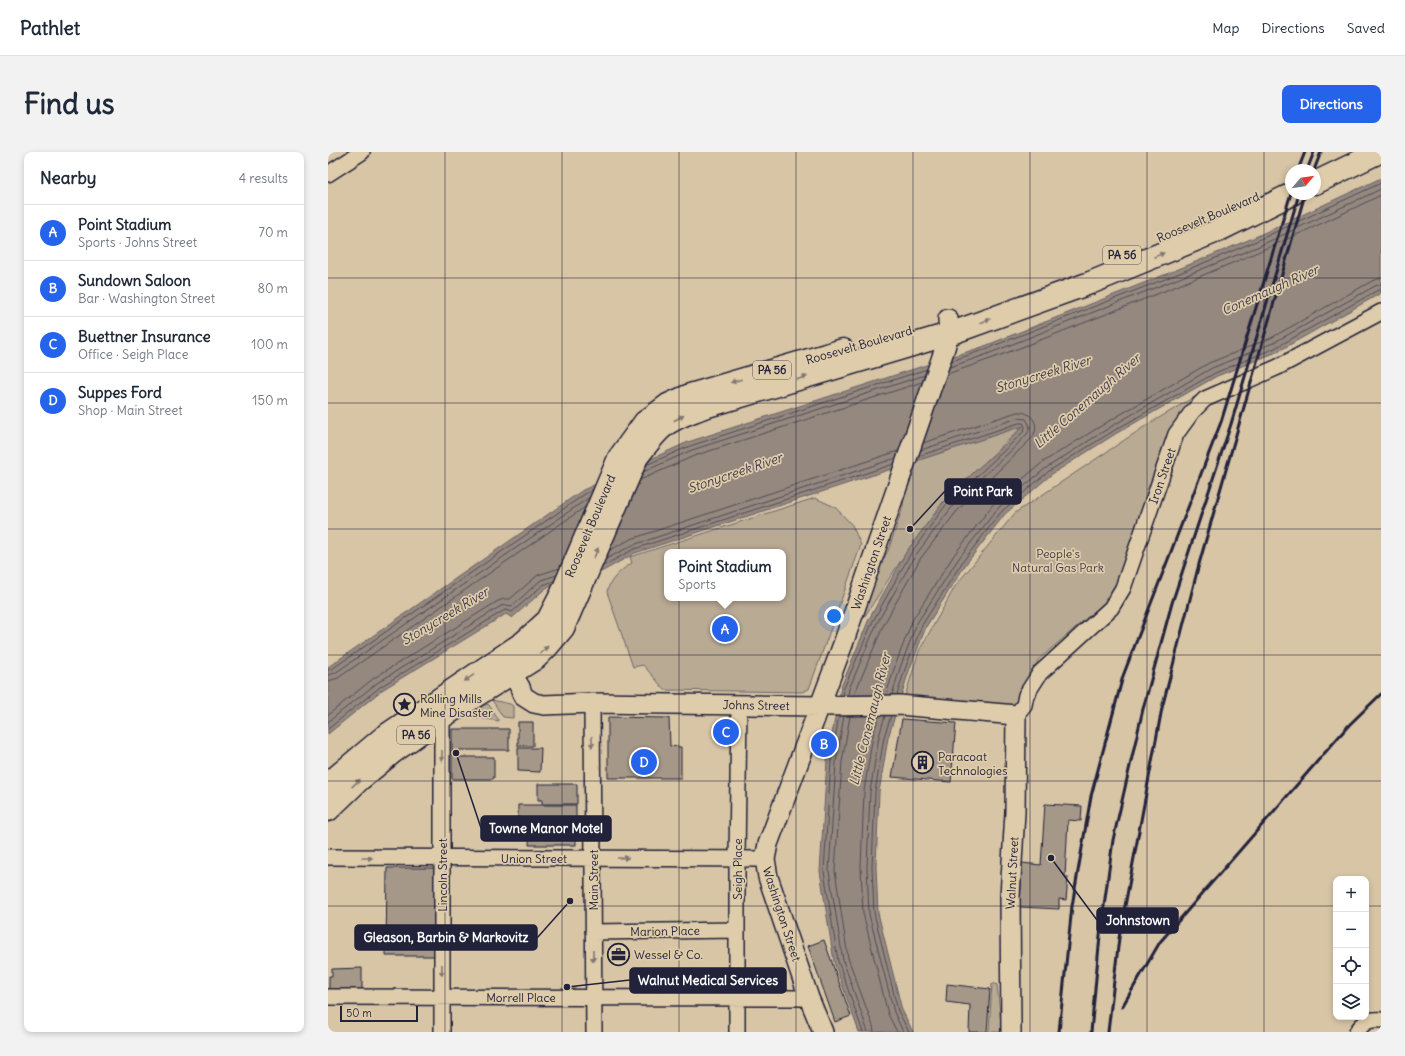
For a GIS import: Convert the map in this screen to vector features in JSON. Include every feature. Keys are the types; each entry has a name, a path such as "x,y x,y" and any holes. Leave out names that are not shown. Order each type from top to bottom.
{"highway":[{"path":"1321,168 1355,152"},
{"path":"1321,180 1379,152"},
{"name":"Roosevelt Boulevard","path":"507,664 536,658 563,628 571,591 619,458 645,422 668,405 690,395 947,334 1107,261 1285,184"},
{"name":"Roosevelt Boulevard","path":"571,591 637,457 664,426 682,415 947,334 1090,283 1217,230 1285,197"},
{"name":"PA 56","path":"328,810 359,780 393,752 442,717 507,664"},
{"name":"PA 56","path":"328,784 385,736 507,664"}],"main road":[{"name":"Washington Street","path":"823,1032 768,877 765,859 768,844 826,706 843,644 903,471 947,334"},
{"name":"Johns Street","path":"507,664 520,687 523,696 534,703 544,705 592,703 826,706 899,705 1016,715"},
{"name":"Walnut Street","path":"1012,1032 1010,896 1015,812 1016,715"}],"street":[{"path":"328,174 362,152"},
{"name":"Iron Street","path":"1016,715 1024,705 1026,696 1040,673 1111,608 1123,588 1176,434 1204,398 1278,367 1381,312"},
{"name":"Main Street","path":"592,703 594,1032"},
{"name":"Seigh Place","path":"737,1032 737,859 740,705"},
{"name":"Lincoln Street","path":"442,717 442,1032"},
{"name":"Union Street","path":"328,858 765,859"},
{"name":"Marion Place","path":"593,932 737,930"},
{"name":"Morrell Place","path":"328,997 442,996 810,998"},
{"path":"1357,1032 1366,1021 1380,1020"}],"green space":[{"name":"People's Natural Gas Park","path":"1201,393 1169,436 1112,596 1038,660 1020,706 905,696 919,651 956,585 1015,513 1147,425"},
{"path":"1024,425 944,501 907,551 861,622 879,566 888,551 903,507 904,492 916,461"},
{"path":"815,498 835,507 852,525 861,545 809,689 802,692 665,690 643,665 633,667 607,592 613,579 624,568 632,563 630,557"},
{"path":"492,700 513,706 513,718 503,717"},
{"path":"486,704 489,705 499,721 467,716"},
{"path":"992,984 997,985 1002,1032 989,1032"}],"water":[{"path":"1381,178 1381,293 1277,352 1217,376 1117,433 1052,474 1005,514 966,564 926,627 909,671 888,738 879,792 876,867 878,913 902,1010 913,1032 859,1032 834,962 820,871 827,760 841,687 869,619 907,551 941,505 1023,426 635,553 603,571 546,588 512,618 506,614 382,690 328,734 328,667 583,490 688,442 982,347 1253,238"}],"building":[{"path":"608,717 669,718 670,746 681,747 681,778 608,778"},
{"name":"Paracoat Technologies","path":"902,719 956,723 951,782 892,777"},
{"path":"518,722 533,722 533,746 518,746"},
{"path":"452,729 509,729 509,750 459,750 459,757 494,757 493,779 452,779"},
{"path":"518,748 541,748 540,772 518,771"},
{"path":"538,784 577,784 577,804 542,804 542,800 538,800"},
{"path":"1045,804 1082,806 1081,821 1068,820 1065,877 1068,877 1066,900 1059,899 1059,909 1020,907 1022,863 1041,865"},
{"path":"518,805 576,805 576,825 518,824"},
{"path":"530,825 576,825 576,845 529,845"},
{"path":"387,868 435,868 436,956 386,956"},
{"path":"824,940 851,1016 835,1022 808,946"},
{"path":"362,968 362,992 329,992 329,976 332,976 332,969"},
{"path":"947,984 990,989 987,1032 969,1032 970,1005 946,1002"}],"railway":[{"path":"1300,164 1305,152"},
{"path":"1309,164 1314,152"},
{"path":"1316,164 1321,152"},
{"path":"1059,1032 1072,906 1091,796 1123,676 1221,422 1289,200"},
{"path":"1091,1032 1100,935 1113,840 1143,709 1172,603 1231,424 1297,200"},
{"path":"1108,1032 1119,938 1162,708 1199,564 1303,200"},
{"path":"1122,1007 1160,942 1349,725 1381,694"}],"place":[{"name":"Point Park","path":"910,529"},
{"name":"Point Stadium","path":"725,629"},
{"name":"Rolling Mills Mine Disaster","path":"404,705"},
{"name":"Buettner Insurance","path":"726,732"},
{"name":"Sundown Saloon","path":"824,744"},
{"name":"Towne Manor Motel","path":"456,753"},
{"name":"Suppes Ford","path":"644,762"},
{"name":"Paracoat Technologies","path":"923,763"},
{"name":"Johnstown","path":"1051,858"},
{"name":"Gleason, Barbin & Markovitz","path":"570,901"},
{"name":"Wessel & Co.","path":"618,954"},
{"name":"Walnut Medical Services","path":"567,987"}],"water label":[{"name":"Conemaugh River","path":"1270,290"},
{"name":"Stonycreek River","path":"1043,374"},
{"name":"Little Conemaugh River","path":"1087,401"},
{"name":"Stonycreek River","path":"735,473"},
{"name":"Stonycreek River","path":"445,616"},
{"name":"Little Conemaugh River","path":"870,719"}]}
